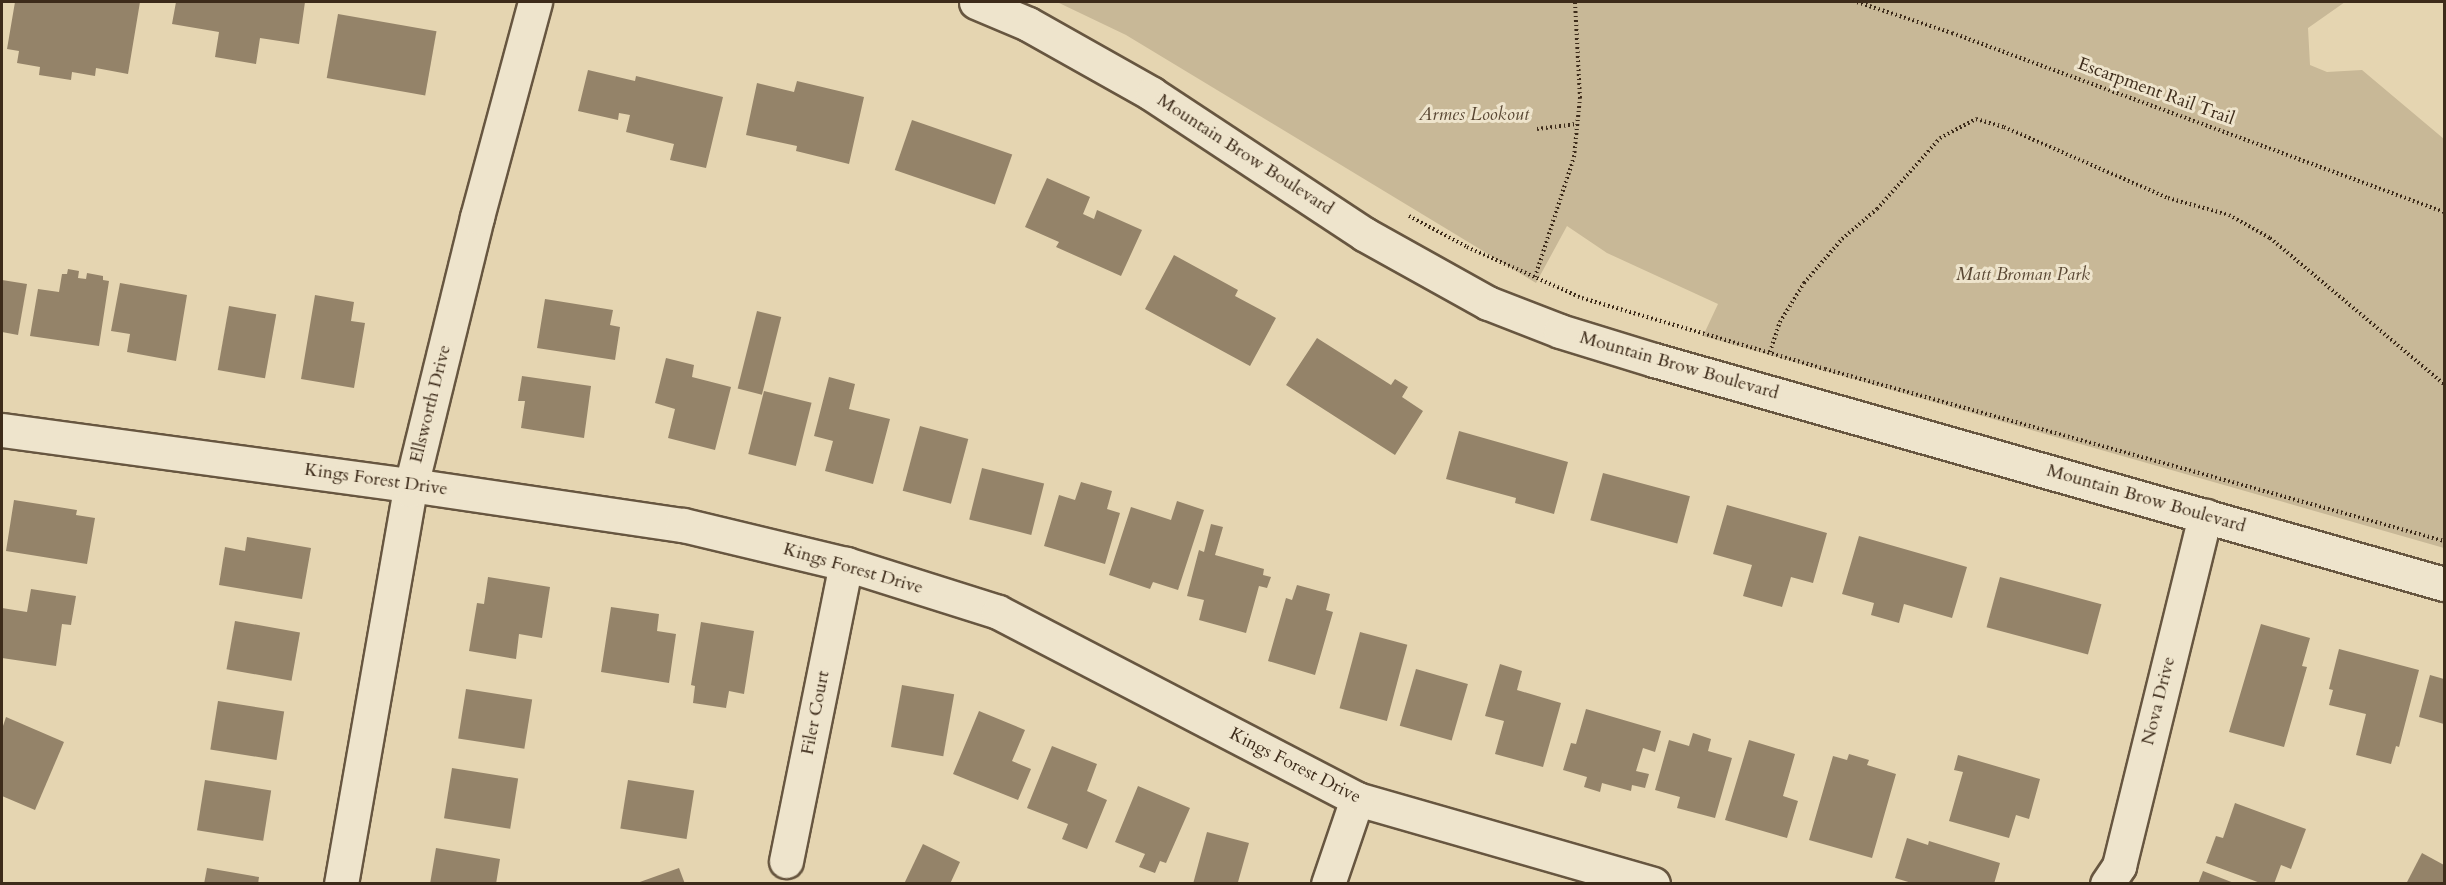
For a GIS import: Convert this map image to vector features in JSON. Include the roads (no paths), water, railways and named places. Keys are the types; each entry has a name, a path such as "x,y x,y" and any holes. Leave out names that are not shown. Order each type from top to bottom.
{"street":[{"name":"Ellsworth Drive","path":"341,884 411,484 477,216 535,2"},
{"name":"Mountain Brow Boulevard","path":"976,2 1028,24 1152,94 1364,234 1488,303 1560,331 1653,360 2445,584"},
{"name":"Kings Forest Drive","path":"2,430 411,484 683,525 846,564 998,612 1357,799 1653,884"},
{"name":"Nova Drive","path":"2107,884 2119,866 2205,515"},
{"name":"Filer Court","path":"786,861 846,564"},
{"path":"1328,884 1357,799"}],"park label":[{"name":"Armes Lookout","path":"1474,115"},
{"name":"Matt Broman Park","path":"2023,275"}]}
